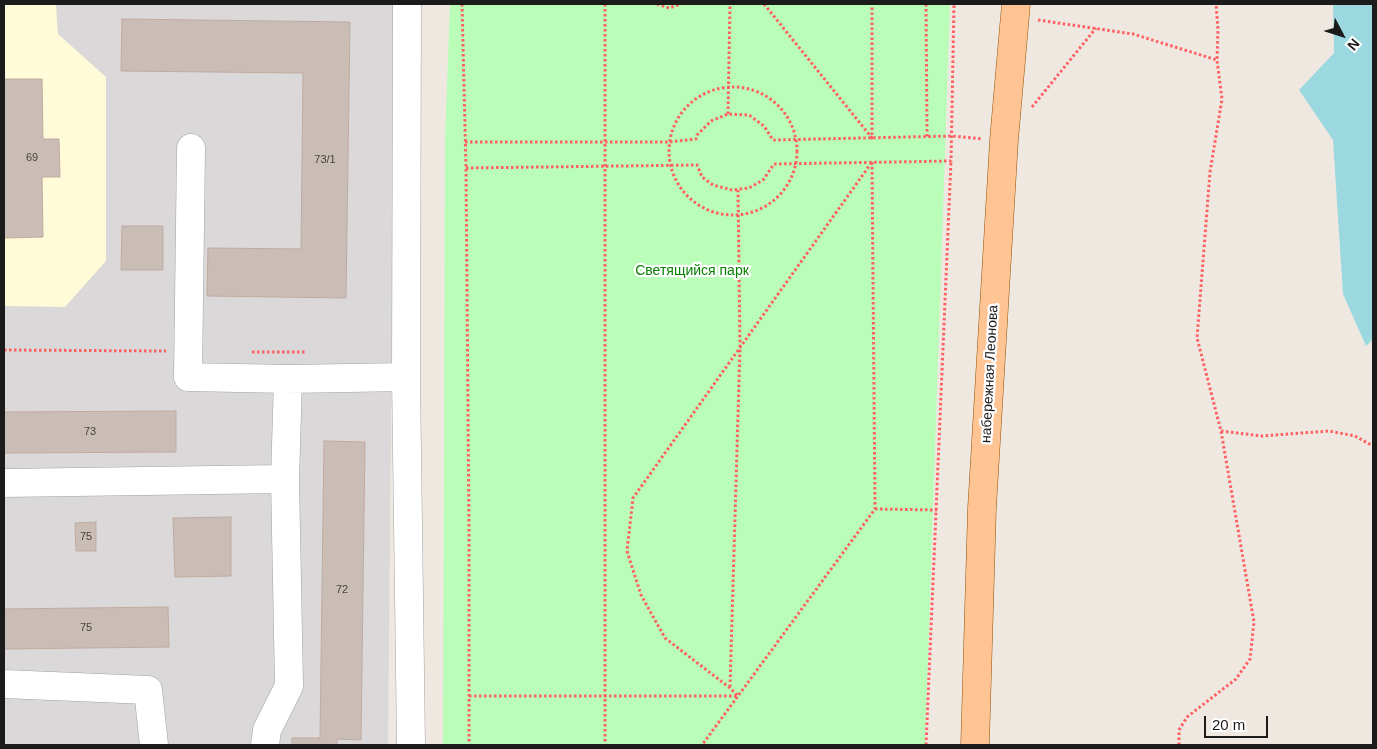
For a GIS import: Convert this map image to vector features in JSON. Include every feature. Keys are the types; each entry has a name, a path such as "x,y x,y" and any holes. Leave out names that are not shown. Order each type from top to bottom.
{"main road":[{"name":"набережная Леонова","path":"975,745 982,508 1004,140 1015,10"}],"street":[{"path":"407,4 406,377 411,745"},
{"path":"191,148 188,377 288,379 406,377"},
{"path":"265,745 267,730 290,686 285,479 288,379"},
{"path":"4,483 285,479"},
{"path":"4,684 148,690 154,745"}],"path":[{"path":"462,4 466,168 469,745"},
{"path":"605,4 605,745"},
{"path":"657,4 669,8 681,4"},
{"path":"728,114 730,4"},
{"path":"764,4 872,138"},
{"path":"872,4 872,138"},
{"path":"926,4 927,137"},
{"path":"926,745 952,136 954,4"},
{"path":"1179,745 1179,730 1187,717 1236,679 1250,659 1254,622 1221,430 1198,338 1210,172 1222,99 1217,60 1218,29 1216,4"},
{"path":"1015,10 1134,34 1217,60"},
{"path":"732,86 762,93 785,112 797,140 797,163 785,190 762,209 734,216 706,210 683,192 670,166 669,142 680,114 702,94 728,87 732,86"},
{"path":"465,142 669,142 696,140 697,135 711,121 728,114 749,115 764,126 773,140 952,136"},
{"path":"466,168 697,166 702,177 713,185 738,190 748,188 763,180 774,164 951,161"},
{"path":"738,696 665,638 641,595 627,551 633,498 872,162"},
{"path":"702,745 875,509 872,162"},
{"path":"730,688 740,348 738,190"},
{"path":"1221,430 1262,436 1329,431 1355,436 1373,446"},
{"path":"875,509 937,510"},
{"path":"469,696 738,696"}],"shaded area":[{"path":"4,4 395,4 388,745 4,745"},
{"path":"4,4 56,4 58,34 106,77 106,261 65,307 4,306"}],"green space":[{"name":"Светящийся парк","path":"450,4 950,4 925,745 443,745 445,141"}],"water":[{"path":"1333,4 1373,4 1373,339 1366,346 1343,294 1333,140 1299,90 1334,53"}],"building":[{"path":"122,19 350,22 346,298 207,296 208,248 301,249 303,73 121,71"},
{"path":"4,79 42,79 43,139 59,139 60,177 42,177 43,237 4,238"},
{"path":"122,226 163,226 163,270 121,270"},
{"path":"176,411 176,452 4,453 4,412"},
{"path":"324,441 365,442 361,740 337,739 337,745 292,745 292,738 320,738"},
{"path":"231,517 231,576 175,577 173,518"},
{"path":"96,522 96,551 76,551 75,523"},
{"path":"168,607 169,647 4,649 4,609"}]}
